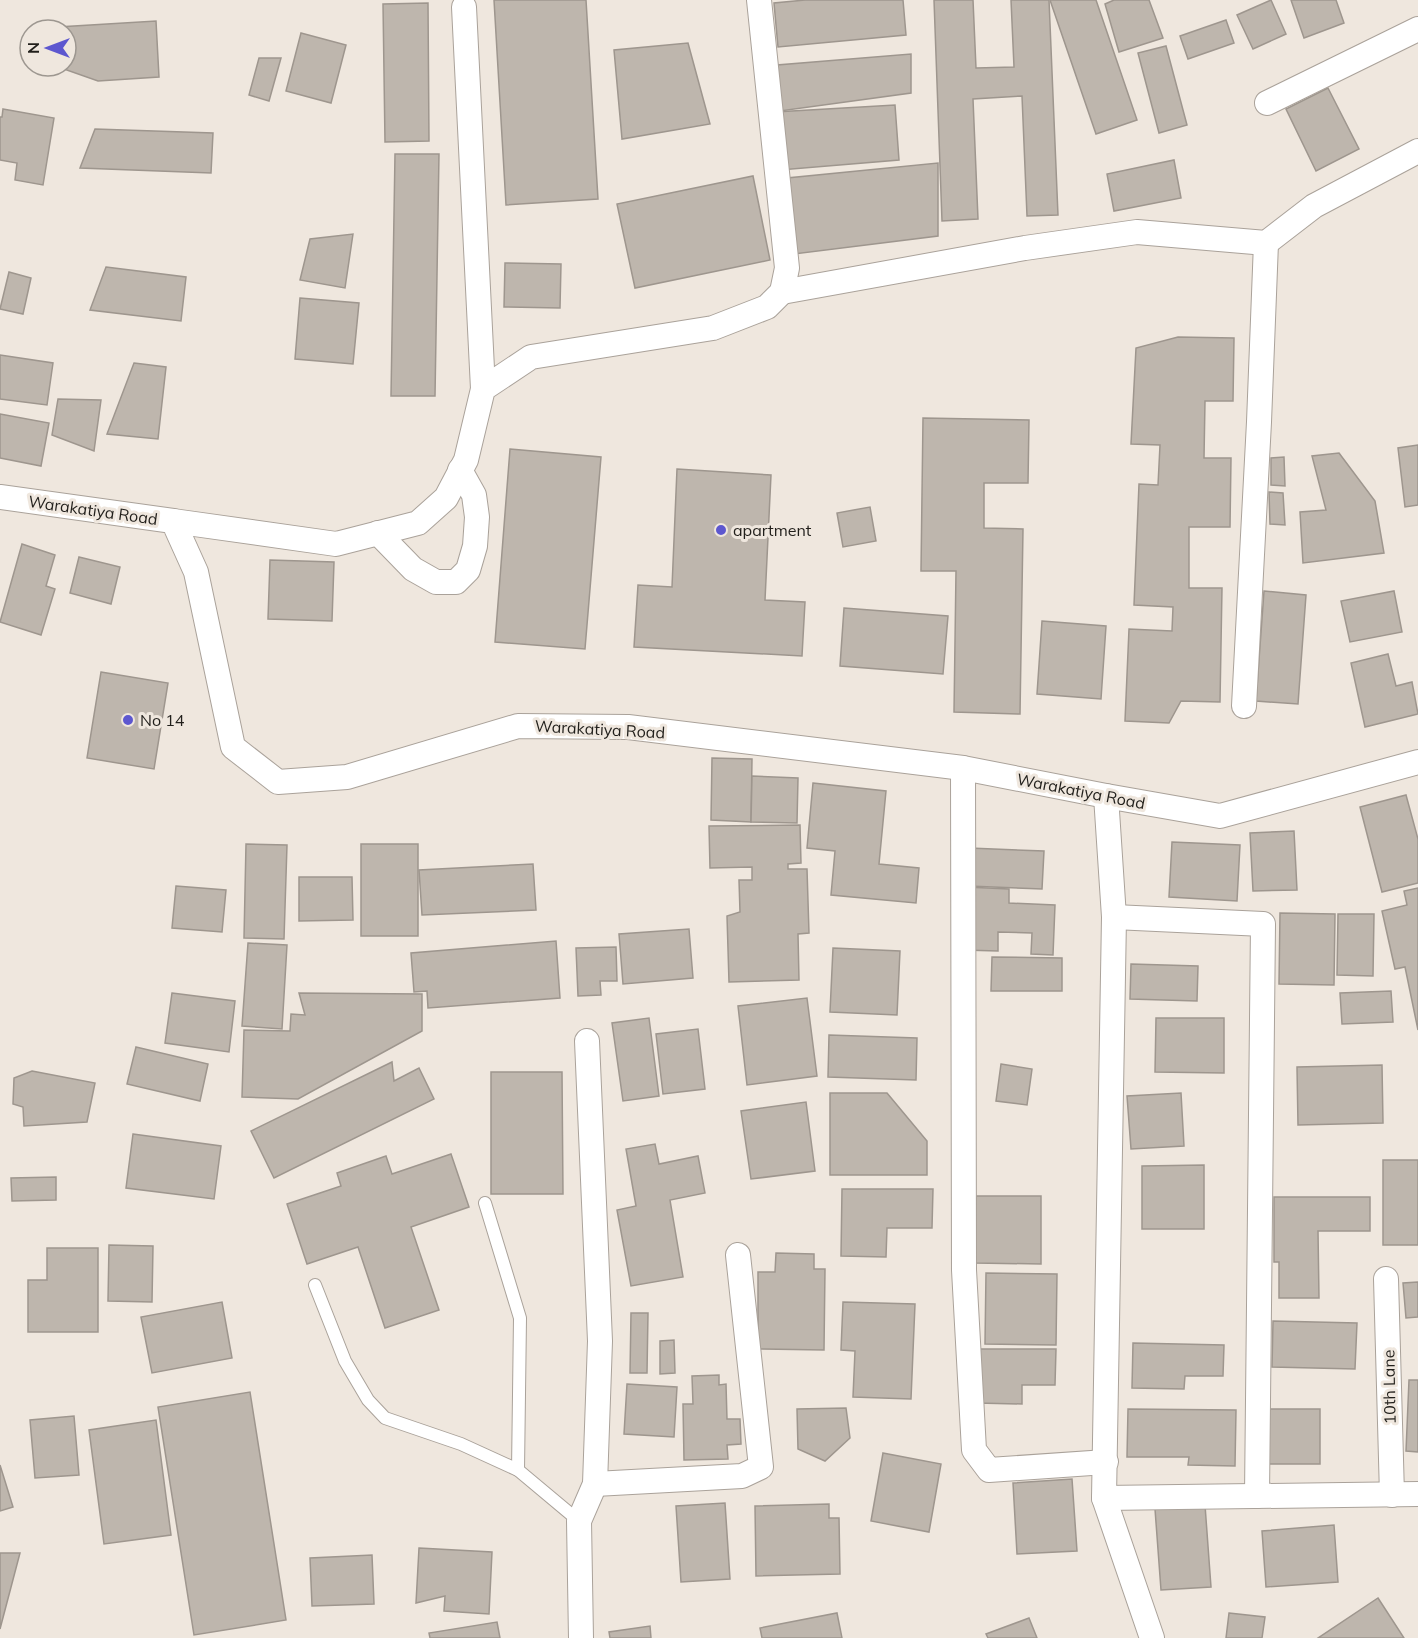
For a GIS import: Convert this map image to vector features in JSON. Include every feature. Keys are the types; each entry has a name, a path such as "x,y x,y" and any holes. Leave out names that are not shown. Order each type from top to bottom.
{"street":[{"path":"483,389 531,357 713,328 767,308 782,292 787,268 759,0"},
{"path":"173,520 336,543 418,524 446,498 466,460 483,389 464,7"},
{"path":"1267,103 1418,29"},
{"path":"782,292 1013,250 1137,232 1266,243 1314,206 1418,151"},
{"path":"1244,706 1266,243"},
{"path":"378,533 413,569 436,582 456,582 468,570 476,546 477,517 474,495 460,470"},
{"name":"Warakatiya Road","path":"0,497 173,520 196,572 233,747 278,783 347,777 518,726 628,727 963,768 1220,816 1418,762"},
{"path":"963,768 964,1270 974,1450 989,1470 1106,1462"},
{"path":"1106,796 1114,917 1104,1498 1152,1638"},
{"path":"1114,917 1263,924 1257,1496"},
{"path":"581,1638 579,1521 595,1484 600,1341 587,1041"},
{"path":"595,1484 742,1476 760,1467 738,1255"},
{"name":"10th Lane","path":"1386,1279 1392,1495"},
{"path":"1104,1498 1418,1494"}],"lane":[{"path":"485,1203 520,1318 519,1470"},
{"path":"315,1285 345,1361 368,1400 384,1418 461,1444 519,1470 579,1521"}],"building":[{"path":"494,0 586,0 598,199 506,205"},
{"path":"805,0 903,0 906,35 778,47 774,3"},
{"path":"934,0 973,0 976,68 1014,67 1011,0 1049,0 1058,215 1027,216 1022,96 973,99 978,219 942,221"},
{"path":"1050,0 1096,0 1137,120 1096,134"},
{"path":"1114,0 1149,0 1163,38 1119,52 1105,4"},
{"path":"1271,0 1286,34 1253,49 1237,15"},
{"path":"1291,0 1336,0 1344,23 1304,38"},
{"path":"428,3 429,141 385,142 383,4"},
{"path":"1226,20 1234,43 1188,59 1180,36"},
{"path":"156,21 159,77 98,81 78,74 78,26"},
{"path":"301,33 346,45 331,103 286,91"},
{"path":"688,43 710,124 622,139 614,50"},
{"path":"1166,46 1187,125 1159,133 1138,53"},
{"path":"911,54 911,93 780,111 777,65"},
{"path":"259,58 281,58 269,101 249,95"},
{"path":"1328,88 1359,149 1316,171 1286,109"},
{"path":"895,105 899,160 780,170 775,112"},
{"path":"3,109 54,118 43,185 15,180 17,163 0,160 0,117 2,117"},
{"path":"95,129 213,133 211,173 80,168"},
{"path":"395,154 439,154 435,396 391,396"},
{"path":"1174,160 1181,198 1114,211 1107,174"},
{"path":"938,163 938,236 794,254 787,178"},
{"path":"753,176 770,260 635,288 617,204"},
{"path":"353,234 345,288 300,280 310,239"},
{"path":"505,263 561,264 560,308 504,307"},
{"path":"106,267 186,277 181,321 90,310"},
{"path":"9,272 31,278 23,314 0,309"},
{"path":"300,298 359,303 353,364 295,359"},
{"path":"1178,337 1234,338 1233,401 1205,401 1204,458 1231,458 1230,527 1189,527 1189,588 1222,588 1220,702 1181,701 1169,723 1125,721 1129,629 1172,631 1173,607 1134,605 1139,484 1158,485 1160,445 1131,444 1136,348"},
{"path":"0,355 53,363 47,405 0,399"},
{"path":"134,363 166,367 158,439 107,434"},
{"path":"58,399 101,400 94,451 52,435"},
{"path":"0,414 49,423 41,466 0,458"},
{"path":"923,418 1029,420 1028,483 984,483 984,528 1023,529 1020,714 954,712 956,571 921,571"},
{"path":"1418,445 1418,505 1405,507 1398,448"},
{"path":"510,449 601,457 585,649 495,642"},
{"path":"1339,453 1375,501 1384,553 1303,563 1300,512 1326,510 1312,456"},
{"path":"1284,457 1285,486 1271,485 1271,458"},
{"name":"apartment","path":"677,469 771,475 765,600 805,602 802,656 634,647 638,585 672,587"},
{"path":"1269,492 1283,493 1285,525 1270,524"},
{"path":"870,507 876,541 843,547 837,513"},
{"path":"22,544 55,555 46,586 55,589 41,635 0,622"},
{"path":"79,557 120,567 111,604 70,593"},
{"path":"270,560 334,562 332,621 268,619"},
{"path":"1264,591 1306,595 1298,704 1256,701"},
{"path":"1394,591 1402,632 1350,642 1341,601"},
{"path":"844,608 948,616 943,674 840,666"},
{"path":"1042,621 1106,626 1101,699 1037,694"},
{"path":"1388,654 1396,686 1412,682 1418,714 1365,727 1351,663"},
{"name":"No 14","path":"101,672 168,683 154,769 87,758"},
{"path":"712,758 752,759 751,822 711,820"},
{"path":"752,776 798,778 797,823 751,822"},
{"path":"813,783 886,791 879,864 919,868 916,903 831,895 835,851 807,848"},
{"path":"1406,795 1418,839 1418,883 1382,892 1360,807"},
{"path":"800,825 801,863 788,864 788,869 807,869 809,933 798,934 799,980 729,982 727,916 740,912 739,880 752,880 752,867 710,868 709,826"},
{"path":"1294,831 1297,890 1253,891 1250,833"},
{"path":"1172,842 1240,845 1237,901 1169,897"},
{"path":"246,844 287,845 284,939 244,938"},
{"path":"361,844 418,844 418,936 361,936"},
{"path":"969,848 1044,851 1042,889 968,886"},
{"path":"533,864 536,910 422,915 419,870"},
{"path":"299,877 352,877 353,920 299,921"},
{"path":"176,886 226,890 222,932 172,928"},
{"path":"965,887 1009,889 1009,903 1055,905 1053,955 1031,954 1032,933 998,932 998,951 963,950"},
{"path":"1418,888 1418,1030 1405,967 1395,969 1382,911 1407,905 1404,891"},
{"path":"1280,913 1335,914 1334,985 1279,984"},
{"path":"1338,914 1374,914 1373,976 1337,975"},
{"path":"689,929 693,978 623,984 619,934"},
{"path":"556,941 560,998 428,1008 427,991 414,992 411,953"},
{"path":"248,943 287,945 282,1029 242,1026"},
{"path":"616,947 617,981 600,981 601,995 578,996 576,948"},
{"path":"833,948 900,951 897,1015 830,1012"},
{"path":"992,957 1062,958 1062,991 991,991"},
{"path":"1131,964 1198,966 1197,1001 1130,999"},
{"path":"1391,991 1393,1022 1342,1024 1340,993"},
{"path":"172,993 235,1001 229,1052 165,1043"},
{"path":"299,993 422,994 422,1031 298,1099 242,1097 244,1030 290,1031 291,1014 305,1015"},
{"path":"807,998 817,1076 747,1085 738,1006"},
{"path":"649,1018 659,1096 623,1101 612,1023"},
{"path":"1156,1018 1224,1018 1224,1073 1155,1072"},
{"path":"698,1029 705,1089 663,1094 656,1034"},
{"path":"829,1035 917,1038 916,1080 828,1077"},
{"path":"136,1047 208,1064 200,1101 127,1084"},
{"path":"392,1062 394,1081 419,1068 434,1099 274,1178 251,1131"},
{"path":"1001,1064 1032,1069 1027,1105 996,1101"},
{"path":"1382,1065 1383,1123 1298,1125 1297,1067"},
{"path":"32,1071 95,1083 87,1122 24,1126 23,1107 13,1104 14,1078"},
{"path":"491,1072 562,1072 563,1194 491,1194"},
{"path":"830,1093 887,1093 927,1141 927,1175 830,1175"},
{"path":"1181,1093 1184,1146 1131,1149 1127,1096"},
{"path":"806,1102 815,1171 751,1179 741,1111"},
{"path":"133,1134 221,1146 214,1199 126,1188"},
{"path":"655,1144 659,1164 698,1156 705,1193 670,1200 683,1277 631,1286 617,1210 636,1206 626,1149"},
{"path":"451,1154 469,1207 411,1227 439,1310 385,1328 358,1247 307,1264 287,1204 341,1186 337,1173 386,1156 392,1174"},
{"path":"1383,1160 1418,1160 1418,1245 1383,1245"},
{"path":"1204,1165 1204,1229 1142,1229 1142,1166"},
{"path":"56,1177 56,1200 12,1201 11,1178"},
{"path":"842,1189 933,1189 932,1228 887,1228 886,1257 841,1256"},
{"path":"976,1196 1041,1196 1041,1264 975,1263"},
{"path":"1274,1197 1370,1197 1370,1231 1318,1231 1319,1298 1279,1298 1279,1262 1274,1262"},
{"path":"109,1245 153,1246 152,1302 108,1301"},
{"path":"47,1248 98,1248 98,1332 28,1332 28,1280 47,1280"},
{"path":"776,1253 814,1254 814,1269 825,1269 824,1350 758,1349 758,1272 775,1272"},
{"path":"986,1273 1057,1274 1056,1345 985,1344"},
{"path":"1418,1282 1418,1317 1406,1318 1403,1283"},
{"path":"222,1302 232,1358 152,1373 141,1317"},
{"path":"843,1302 915,1304 911,1399 853,1397 855,1351 841,1350"},
{"path":"631,1313 648,1313 647,1373 630,1373"},
{"path":"1273,1321 1357,1323 1355,1369 1272,1367"},
{"path":"674,1340 675,1373 660,1374 660,1341"},
{"path":"1133,1343 1224,1345 1223,1376 1185,1376 1184,1389 1132,1388"},
{"path":"977,1349 1056,1349 1055,1385 1022,1385 1022,1404 977,1403"},
{"path":"719,1375 719,1385 726,1384 727,1419 740,1419 741,1444 727,1445 728,1459 684,1460 683,1404 693,1404 692,1376"},
{"path":"1409,1380 1418,1380 1418,1452 1406,1451"},
{"path":"627,1384 677,1387 674,1437 624,1434"},
{"path":"250,1392 286,1620 194,1635 158,1407"},
{"path":"846,1408 850,1438 825,1461 798,1449 797,1409"},
{"path":"1128,1409 1236,1410 1235,1466 1188,1465 1189,1457 1127,1457"},
{"path":"1265,1409 1320,1409 1320,1464 1265,1464"},
{"path":"74,1416 79,1475 35,1478 30,1420"},
{"path":"156,1420 171,1535 104,1544 89,1430"},
{"path":"883,1453 941,1464 929,1532 871,1521"},
{"path":"0,1465 13,1507 0,1511"},
{"path":"1072,1479 1077,1551 1017,1554 1013,1483"},
{"path":"725,1503 730,1579 681,1582 676,1506"},
{"path":"829,1504 829,1518 839,1518 840,1574 756,1576 755,1506"},
{"path":"1205,1505 1211,1587 1161,1590 1155,1509"},
{"path":"1334,1525 1338,1582 1266,1587 1262,1531"},
{"path":"419,1548 492,1552 489,1614 444,1611 445,1596 416,1603"},
{"path":"0,1553 20,1553 0,1629"},
{"path":"372,1555 374,1604 312,1606 310,1558"},
{"path":"1378,1598 1404,1638 1318,1638"},
{"path":"837,1613 842,1638 762,1638 760,1628"},
{"path":"1229,1613 1265,1617 1262,1638 1226,1638"},
{"path":"1029,1618 1037,1638 988,1638 986,1634"},
{"path":"497,1622 500,1638 430,1638 429,1633"},
{"path":"650,1626 651,1638 610,1638 609,1632"}],"place":[{"name":"apartment","path":"721,530"},
{"name":"No 14","path":"128,720"}]}
